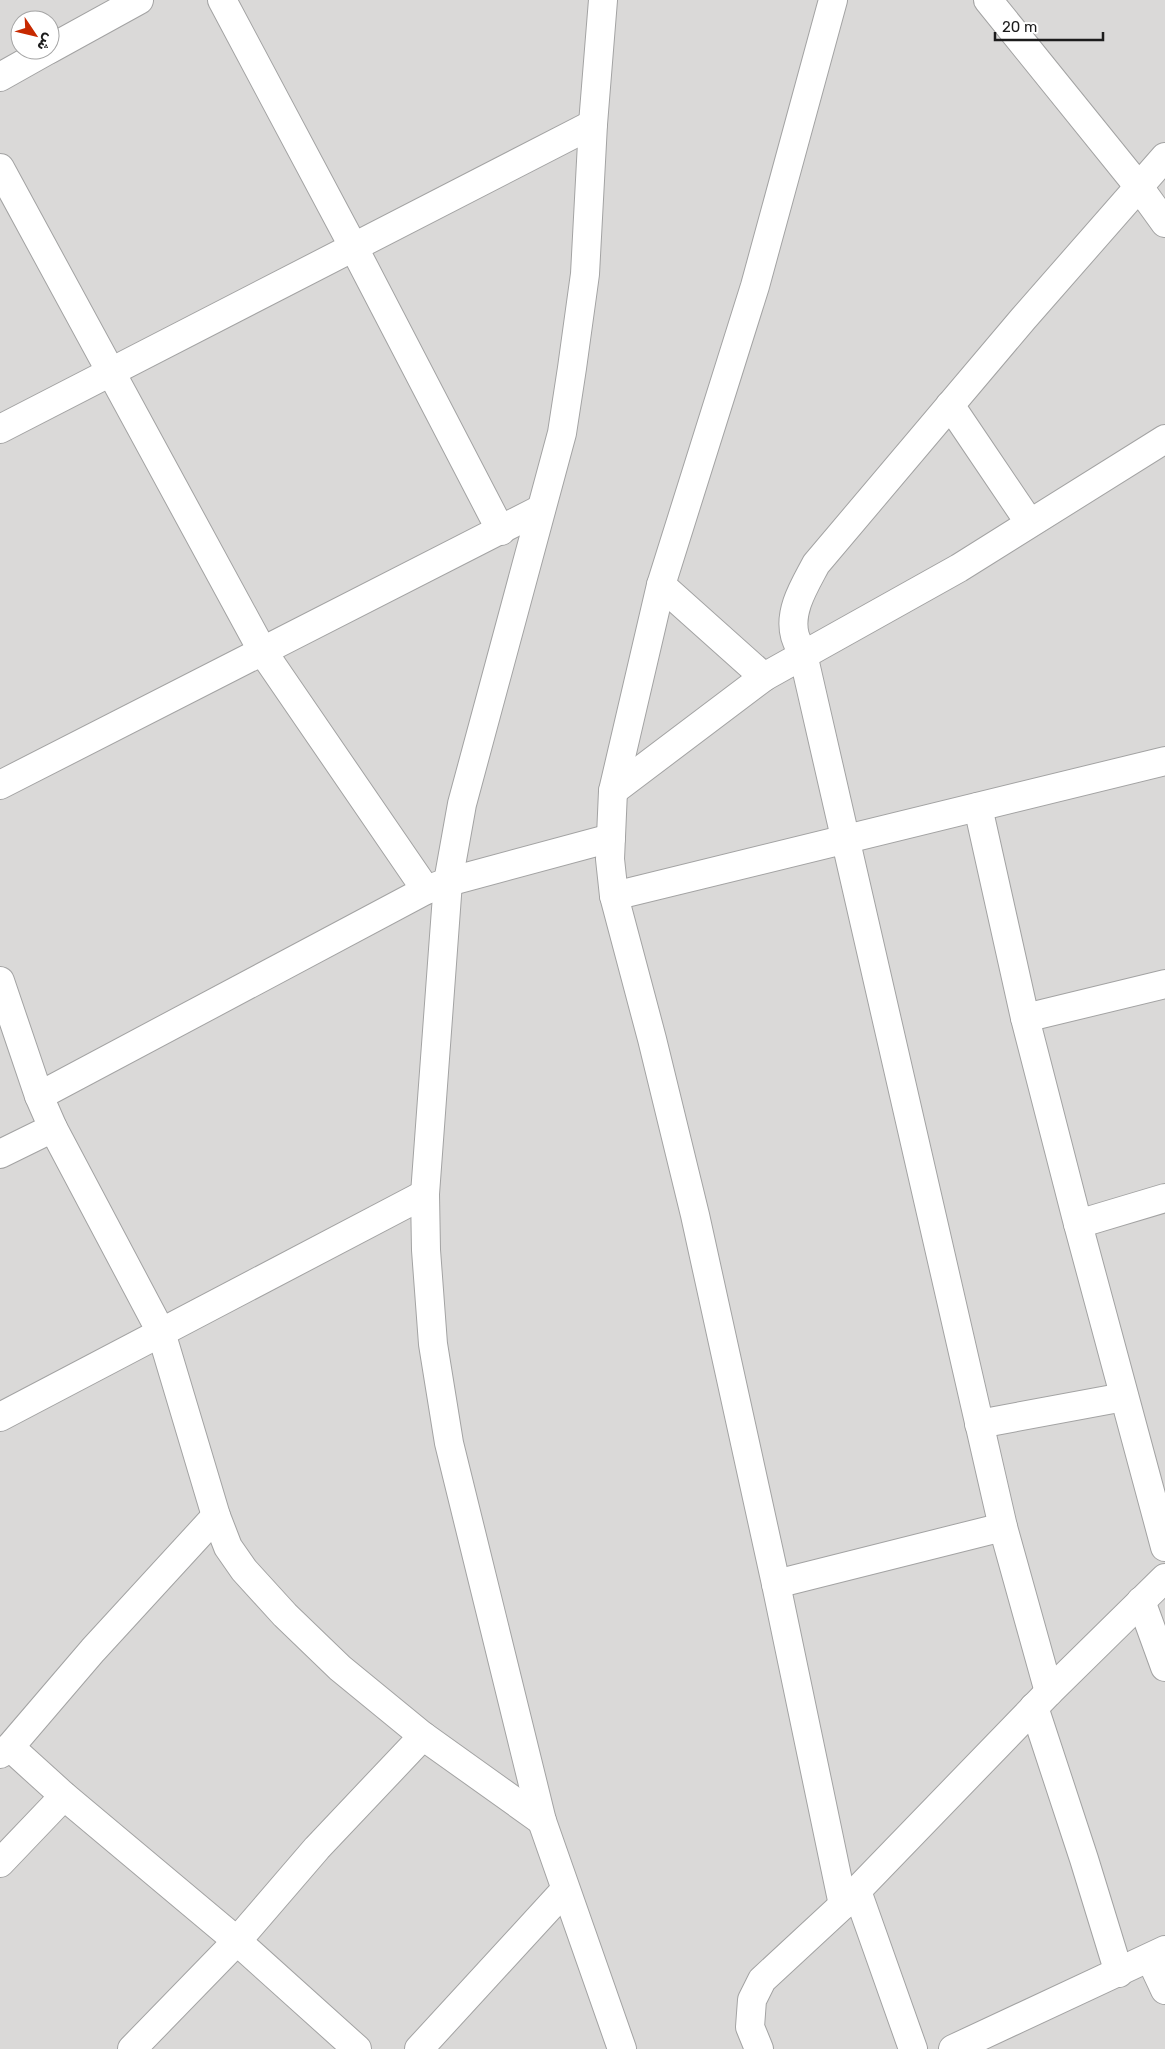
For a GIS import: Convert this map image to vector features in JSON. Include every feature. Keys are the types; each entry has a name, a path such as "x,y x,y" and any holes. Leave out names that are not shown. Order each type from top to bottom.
{"street":[{"path":"60,44 139,0"},
{"path":"222,0 501,530"},
{"path":"603,0 582,293 562,433 462,804 437,886 425,1194 426,1250 434,1344 449,1443 542,1821 622,2049"},
{"path":"833,0 754,286 661,585 612,791 610,859 614,896 652,1038 694,1215 776,1584 850,1898 913,2049"},
{"path":"988,0 1139,187 1165,223"},
{"path":"0,77 31,60"},
{"path":"0,429 593,124"},
{"path":"1119,1973 1084,1859 1042,1700 846,838 803,654 795,635 794,620 799,595 816,564 950,405 1165,158"},
{"path":"0,168 186,507 263,652 437,886"},
{"path":"950,405 1029,522"},
{"path":"612,791 764,677 959,568 1029,522 1164,446"},
{"path":"0,785 541,509"},
{"path":"661,585 764,677"},
{"path":"614,896 846,838 1165,762"},
{"path":"978,807 1025,1018 1165,1547"},
{"path":"39,1096 437,886 611,838"},
{"path":"0,981 39,1096 53,1128 161,1332 216,1516 228,1547 244,1570 285,1616 340,1668 423,1736 542,1821"},
{"path":"1025,1018 1165,984"},
{"path":"0,1154 53,1128"},
{"path":"0,1417 425,1194"},
{"path":"1078,1224 1165,1198"},
{"path":"980,1424 1124,1397"},
{"path":"216,1516 93,1650 5,1751 64,1796 237,1941 357,2049"},
{"path":"776,1584 1003,1527"},
{"path":"759,2049 750,2027 752,2000 762,1980 850,1898 1042,1700 1165,1578"},
{"path":"1141,1601 1165,1667"},
{"path":"132,2049 237,1941 317,1848 423,1736"},
{"path":"0,1864 64,1796"},
{"path":"418,2049 565,1890"},
{"path":"954,2049 1157,1954 1165,1990"}],"shaded area":[{"path":"0,0 1165,0 1165,2049 0,2049"}]}
